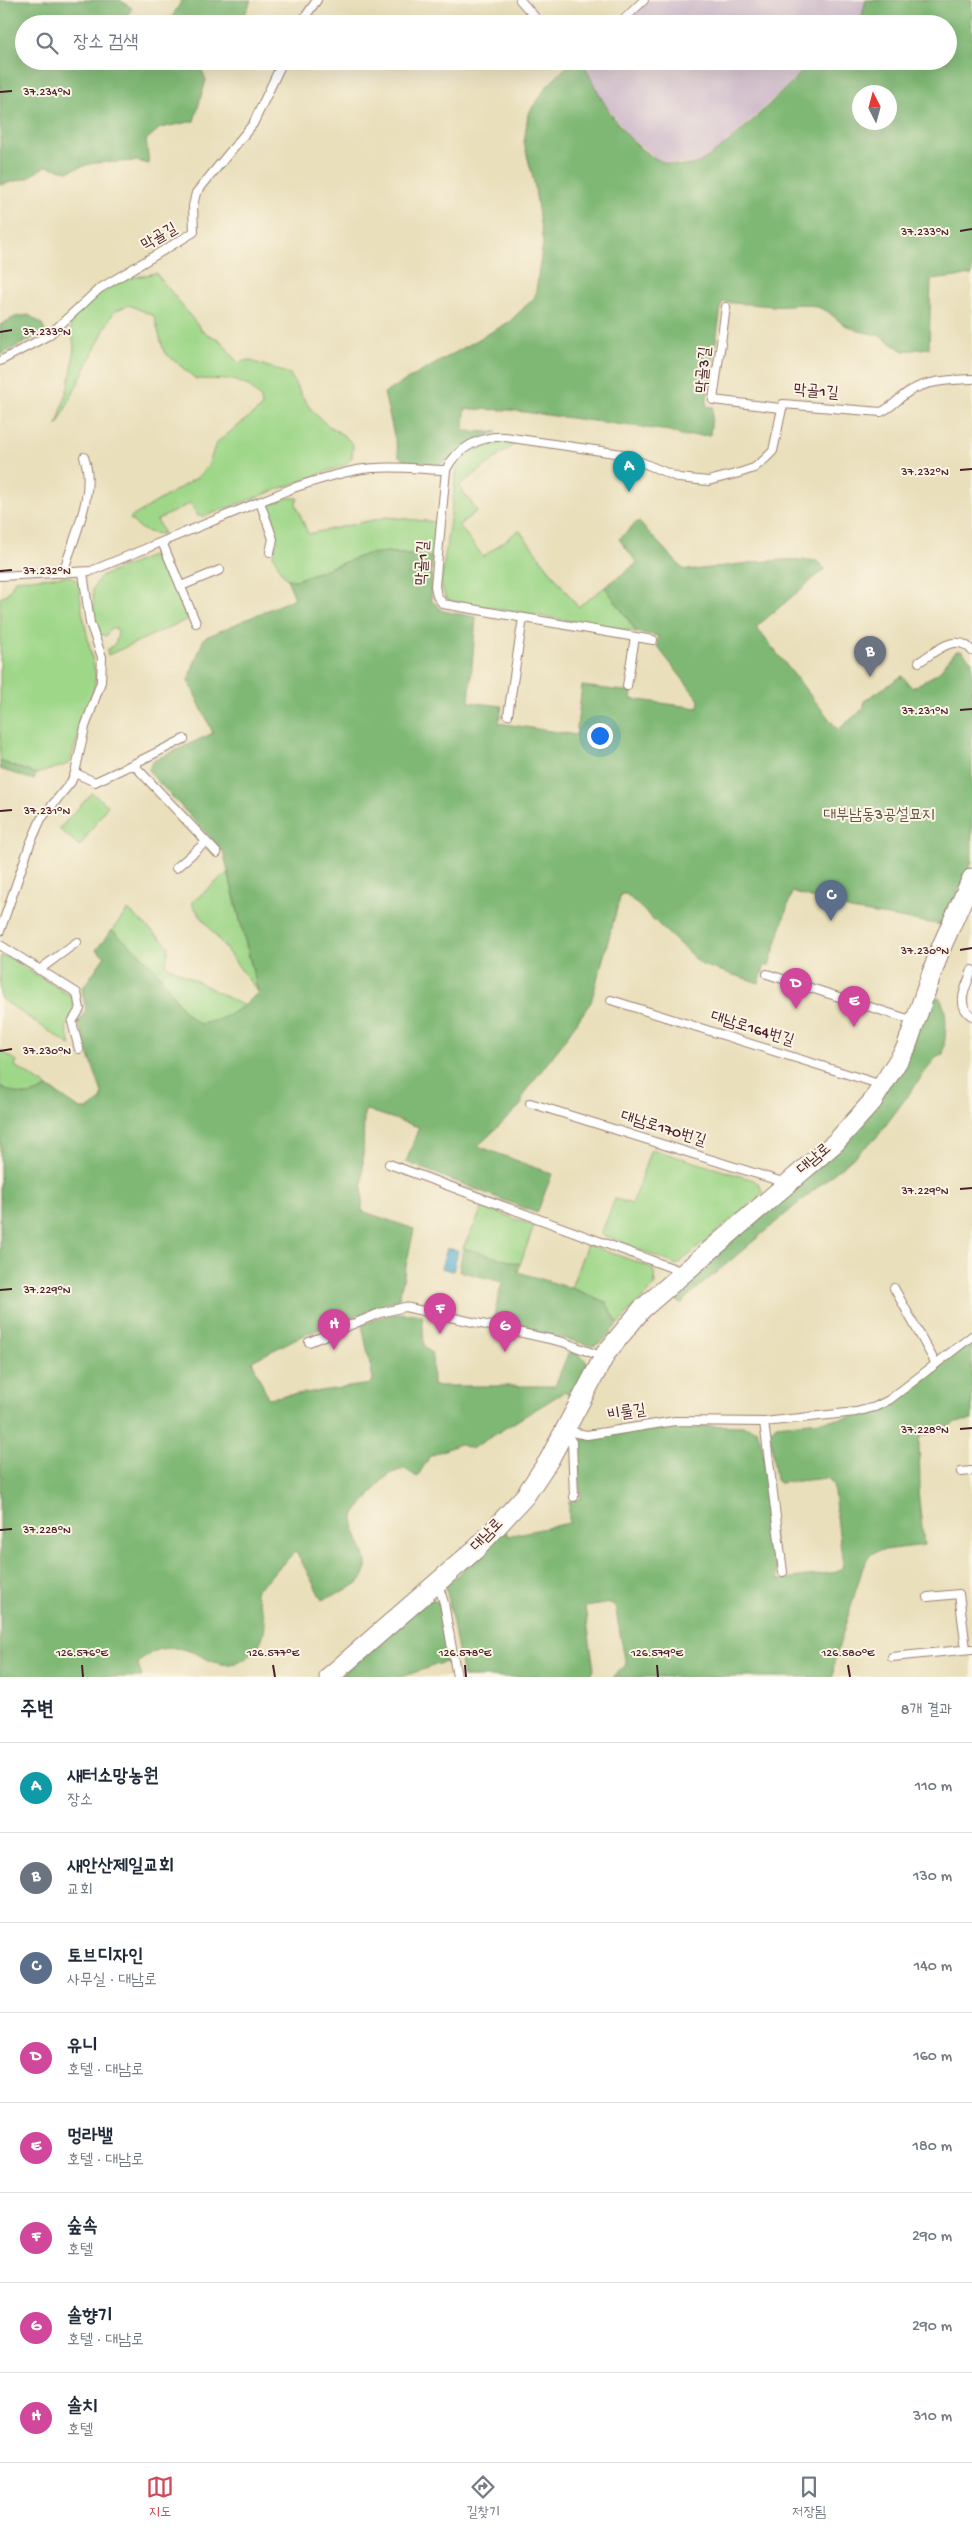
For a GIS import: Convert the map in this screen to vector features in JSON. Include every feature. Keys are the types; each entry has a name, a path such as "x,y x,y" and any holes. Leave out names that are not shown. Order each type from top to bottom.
{"street":[{"name":"대남로","path":"329,1677 477,1548 525,1496 549,1460 603,1357 642,1309 836,1142 872,1102 884,1086 906,1048 940,950 970,890"}],"lane":[{"path":"306,15 317,0"},
{"path":"520,0 533,15"},
{"path":"628,15 644,0"},
{"name":"막골길","path":"0,361 49,336 99,289 194,232 193,206 196,193 253,124 279,70"},
{"name":"막골3길","path":"726,307 713,400 780,408"},
{"name":"막골1길","path":"653,640 443,604 437,596 435,586 446,470 450,460 460,452 486,438 494,436 622,454 679,478 693,481 723,479 754,468 772,451 780,408 783,404 881,412 890,408 910,391 924,385 972,379"},
{"path":"63,573 88,490 89,469 84,457"},
{"path":"0,576 90,571 327,477 358,470 393,468 446,470"},
{"path":"260,502 274,539 270,552"},
{"path":"162,542 196,623"},
{"path":"181,586 220,570"},
{"path":"0,930 30,844 42,819 75,773 86,727 101,682 100,649 88,613 83,572"},
{"path":"508,715 523,618"},
{"path":"627,686 635,637"},
{"path":"919,662 949,644 957,642 963,642 972,651"},
{"path":"75,773 95,782 184,740"},
{"path":"129,766 135,766 217,853"},
{"path":"176,868 206,842"},
{"path":"40,970 77,942"},
{"path":"0,945 77,993 80,1009 72,1022 79,1049"},
{"path":"972,970 962,1003 964,1010 972,1016"},
{"path":"767,974 916,1022"},
{"name":"대남로164번길","path":"611,1000 884,1086"},
{"name":"대남로170번길","path":"530,1103 788,1184"},
{"path":"389,1164 683,1272"},
{"path":"894,1288 936,1364"},
{"path":"309,1342 380,1313 405,1307 564,1342 603,1357"},
{"name":"비룰길","path":"564,1431 587,1435 675,1421 764,1422 856,1412 875,1407 889,1400 972,1336"},
{"path":"764,1422 783,1572"},
{"path":"564,1431 572,1442 574,1497"},
{"path":"961,1472 972,1471"},
{"path":"437,1582 444,1603 457,1677"},
{"path":"892,1657 969,1649 959,1594 928,1598"}],"shaded area":[{"path":"649,0 866,0 862,15 633,15"},
{"path":"587,70 804,70 715,154 692,165 661,162 629,137 597,92"}],"green space":[{"path":"0,0 120,0 132,8 128,15 15,15 15,70 202,70 206,80 194,121 160,128 146,140 149,164 138,161 93,163 68,171 45,166 28,178 0,185"},
{"path":"182,0 251,0 245,15 173,15"},
{"path":"866,0 972,0 972,275 931,280 929,348 904,351 878,335 859,331 843,324 827,311 815,306 802,304 773,306 722,302 706,406 713,407 710,435 681,436 670,431 509,410 465,409 464,431 497,432 484,436 437,466 404,460 399,456 384,393 509,322 535,297 543,243 534,182 524,143 528,114 547,86 563,70 587,70 611,114 624,131 639,147 655,158 673,165 692,165 703,160 735,136 804,70 957,70 957,15 862,15"},
{"path":"156,273 203,332 220,340 238,363 248,360 290,374 316,415 345,436 353,445 352,458 345,465 205,516 198,516 191,503 157,520 164,534 140,529 130,518 198,477 208,466 216,443 262,407 261,399 249,386 233,380 196,379 164,352 154,316 129,305 115,311 110,318 57,426 68,388 73,361 73,336 69,323 98,292 121,280"},
{"path":"29,315 42,324 45,332 0,355 0,325 15,317"},
{"path":"505,440 516,443 459,486 477,511 459,525 483,557 519,530 578,607 605,587 637,632 450,601 446,598 441,585 457,468 466,457 478,448"},
{"path":"287,498 298,498 296,504 308,534 387,517 436,522 432,558 387,552 341,563 296,580 287,579 280,570 273,554 277,540 265,507"},
{"name":"대부남동3공설묘지","path":"638,521 683,569 692,570 779,560 811,560 820,563 825,569 756,627 838,730 864,708 864,701 902,676 912,688 938,673 956,651 962,651 972,661 972,862 943,925 851,910 792,892 769,966 765,965 759,983 702,965 626,894 621,894 591,1002 559,1048 524,1093 521,1105 478,1146 552,1174 537,1213 406,1162 419,1127 367,1110 364,1112 362,1211 414,1229 399,1299 299,1337 252,1361 268,1398 371,1384 373,1379 362,1325 391,1315 406,1313 422,1315 424,1345 432,1354 433,1386 555,1386 569,1351 585,1359 587,1364 585,1375 573,1397 564,1392 471,1449 459,1444 430,1456 417,1477 405,1469 394,1472 386,1477 355,1514 355,1531 365,1557 366,1565 365,1573 360,1581 322,1600 296,1551 255,1591 265,1621 264,1630 258,1646 247,1658 239,1662 222,1664 186,1650 166,1648 148,1655 138,1664 142,1677 0,1677 0,1086 24,1095 41,1091 48,1087 80,1109 88,1109 101,1100 102,1093 78,1023 86,1010 82,989 105,956 96,950 112,930 153,967 181,1007 200,1024 217,1020 232,1013 258,992 223,851 151,774 149,769 153,761 213,733 188,680 204,638 295,598 287,579 296,580 367,554 387,552 432,558 431,600 443,611 476,617 469,702 502,706 499,723 576,735 582,686 632,692 631,699 698,708 699,700 657,646 658,636 637,632 605,587 637,563 619,539"},
{"path":"151,556 162,559 164,562 188,619 108,655 107,650 116,641 118,629 111,628 106,636 100,634 94,621 93,589 100,577"},
{"path":"73,577 79,584 82,611 96,677 93,693 69,764 36,774 0,761 0,598 8,593 15,580"},
{"path":"0,761 36,774 34,780 0,769"},
{"path":"92,793 108,805 80,846 59,829"},
{"path":"228,872 258,992 191,903"},
{"path":"128,910 169,946 166,965 244,1006 219,1021 200,1024 187,1016 158,973 112,930"},
{"path":"0,957 8,957 72,997 74,1010 66,1027 71,1046 0,998"},
{"path":"939,997 946,1017 943,1054 937,1056 877,1137 686,1298 682,1304 679,1303 673,1292 841,1147 931,1000"},
{"path":"0,1050 17,1061 15,1066 48,1087 34,1094 24,1096 0,1086"},
{"path":"651,1149 754,1180 759,1184 763,1193 677,1265 601,1234 615,1199 632,1204"},
{"path":"483,1207 534,1226 520,1264 463,1248"},
{"path":"587,1244 650,1267 654,1272 655,1285 618,1324 606,1302 571,1288"},
{"path":"463,1248 520,1264 518,1272 571,1288 606,1302 618,1324 602,1342 593,1346 493,1320 502,1282 459,1271"},
{"path":"972,1341 972,1420 955,1422 945,1429 922,1436 919,1440 920,1487 918,1491 924,1545 876,1551 870,1555 863,1567 834,1662 833,1677 613,1677 626,1665 615,1606 611,1603 585,1607 594,1670 586,1677 463,1677 446,1586 505,1529 508,1536 569,1523 569,1501 581,1499 577,1444 582,1439 674,1425 743,1426 757,1430 762,1444 778,1580 837,1572 843,1566 833,1484 827,1478 779,1483 776,1480 770,1431 776,1425 850,1417 878,1410 891,1404"},
{"path":"429,1598 437,1601 440,1605 449,1665 444,1662 402,1677 338,1677"}],"water":[{"path":"447,1248 458,1251 453,1271 441,1268"}],"place":[{"name":"새터소망농원","path":"629,492"},
{"name":"새안산제일교회","path":"870,677"},
{"name":"토브디자인","path":"831,921"},
{"name":"유니","path":"796,1009"},
{"name":"멍라밸","path":"854,1027"},
{"name":"숲속","path":"440,1334"},
{"name":"솔치","path":"334,1350"},
{"name":"솔향기","path":"505,1352"}]}
